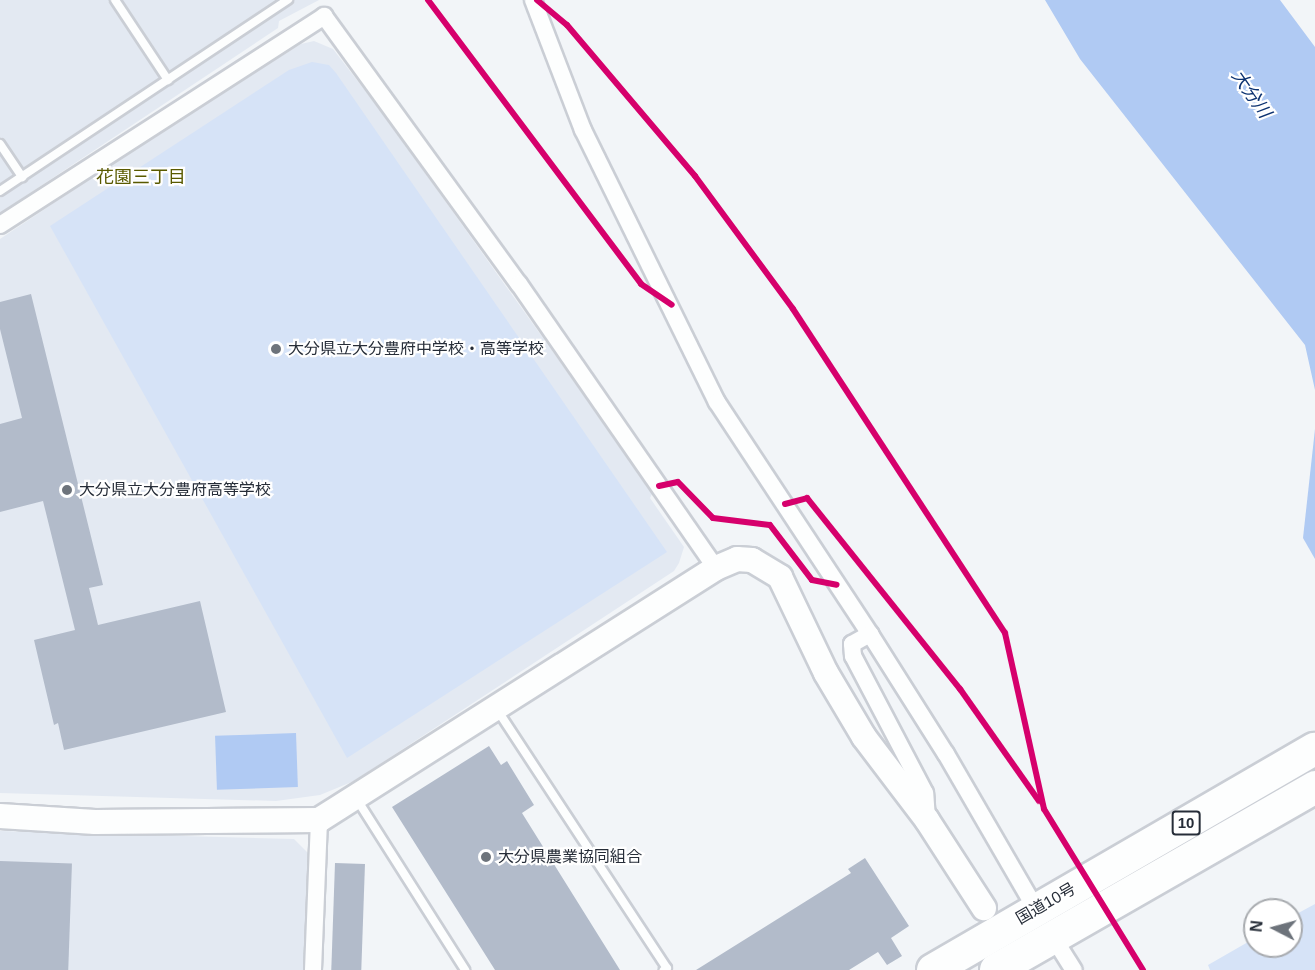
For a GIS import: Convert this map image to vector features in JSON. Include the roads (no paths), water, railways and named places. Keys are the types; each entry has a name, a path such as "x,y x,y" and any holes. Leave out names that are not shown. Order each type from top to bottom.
{"highway":[{"name":"国道10号","path":"933,970 1315,749"},
{"name":"国道10号","path":"996,970 1315,787"}],"street":[{"path":"533,0 583,130 717,402 946,754 1046,903"},
{"path":"0,225 324,16 519,284 716,568"},
{"path":"0,816 95,822 320,820 716,568 738,559 752,560 780,577 826,673 864,737 927,820 984,908"},
{"path":"870,634 852,644 853,656 925,793 927,820"},
{"path":"313,970 320,820"},
{"path":"1062,931 1074,970"}],"lane":[{"path":"115,0 168,80"},
{"path":"0,191 288,0"},
{"path":"0,144 22,177"},
{"path":"496,708 667,968 664,970"},
{"path":"356,797 465,970"}],"water":[{"name":"大分川","path":"1045,0 1280,0 1315,47 1315,390 1305,345 1080,59"},
{"path":"1315,429 1315,559 1303,538"},
{"path":"296,733 298,787 217,790 215,736"}],"place":[{"name":"大分県立大分豊府中学校・高等学校","path":"276,349"},
{"name":"大分県立大分豊府高等学校","path":"67,490"},
{"name":"大分県農業協同組合","path":"486,857"}],"district":[{"name":"花園三丁目","path":"141,177"}]}
